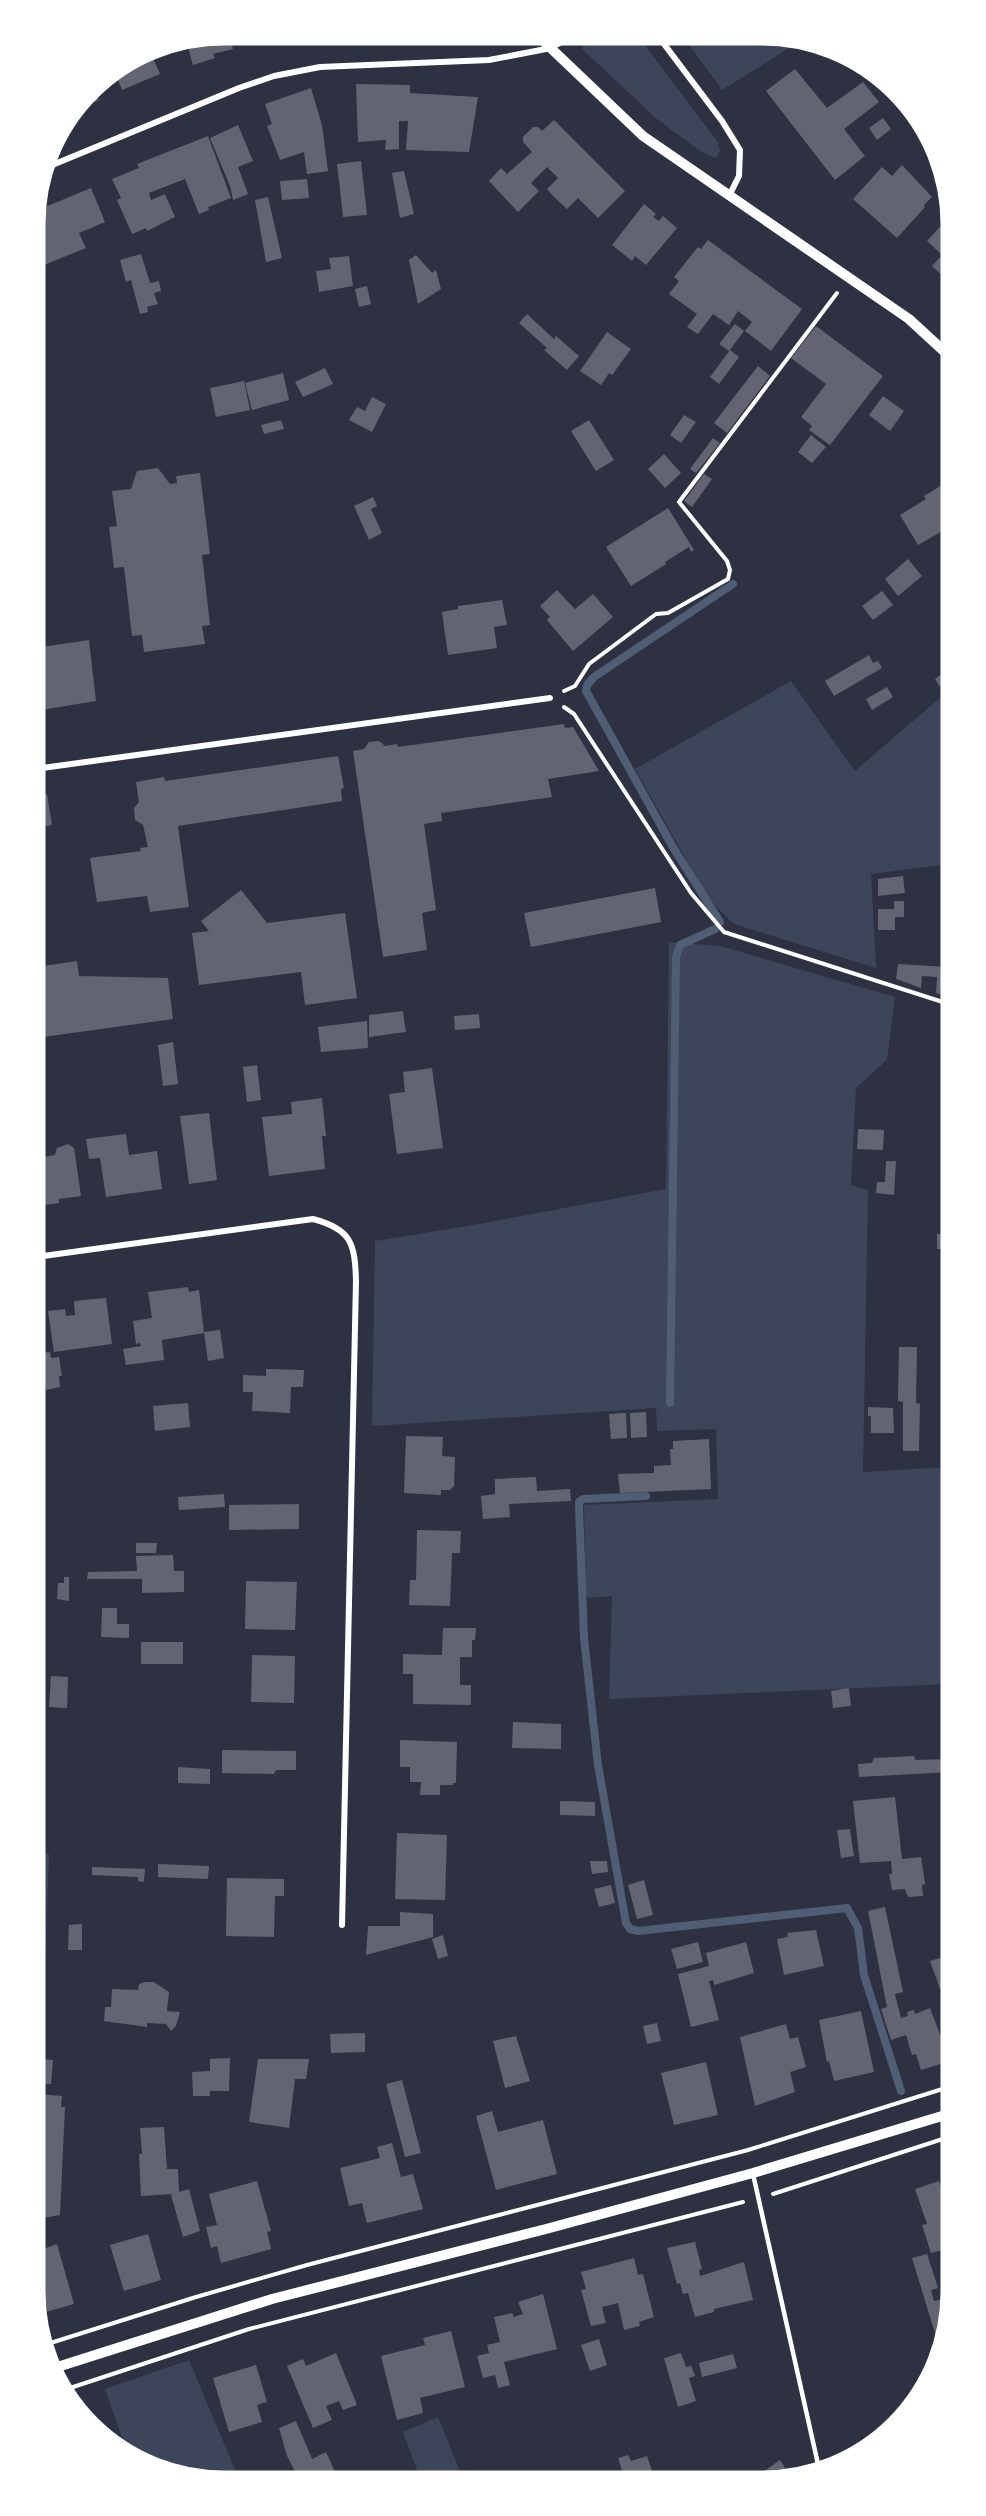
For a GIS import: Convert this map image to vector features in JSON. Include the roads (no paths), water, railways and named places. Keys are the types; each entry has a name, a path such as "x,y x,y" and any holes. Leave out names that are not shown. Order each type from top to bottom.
{"street":[{"path":"547,44 644,136 909,319 942,349"},
{"path":"54,164 238,88 274,76 320,67 489,60 551,48 558,44"},
{"path":"664,44 722,121 740,150 739,176 729,196"},
{"path":"44,768 550,698"},
{"path":"43,1256 313,1219 334,1224 350,1238 355,1258 356,1281 342,1925"},
{"path":"59,2366 272,2299 753,2173 942,2116"}],"lane":[{"path":"753,2173 818,2463"}],"waterway":[{"path":"720,922 674,849 586,691 587,685 594,677 733,584"},
{"path":"670,1403 676,957 680,945 715,929"},
{"path":"646,1496 583,1499 579,1502 584,1638 598,1765 626,1923 630,1929 638,1931 847,1908 858,1928 864,1975 901,2091"}]}
